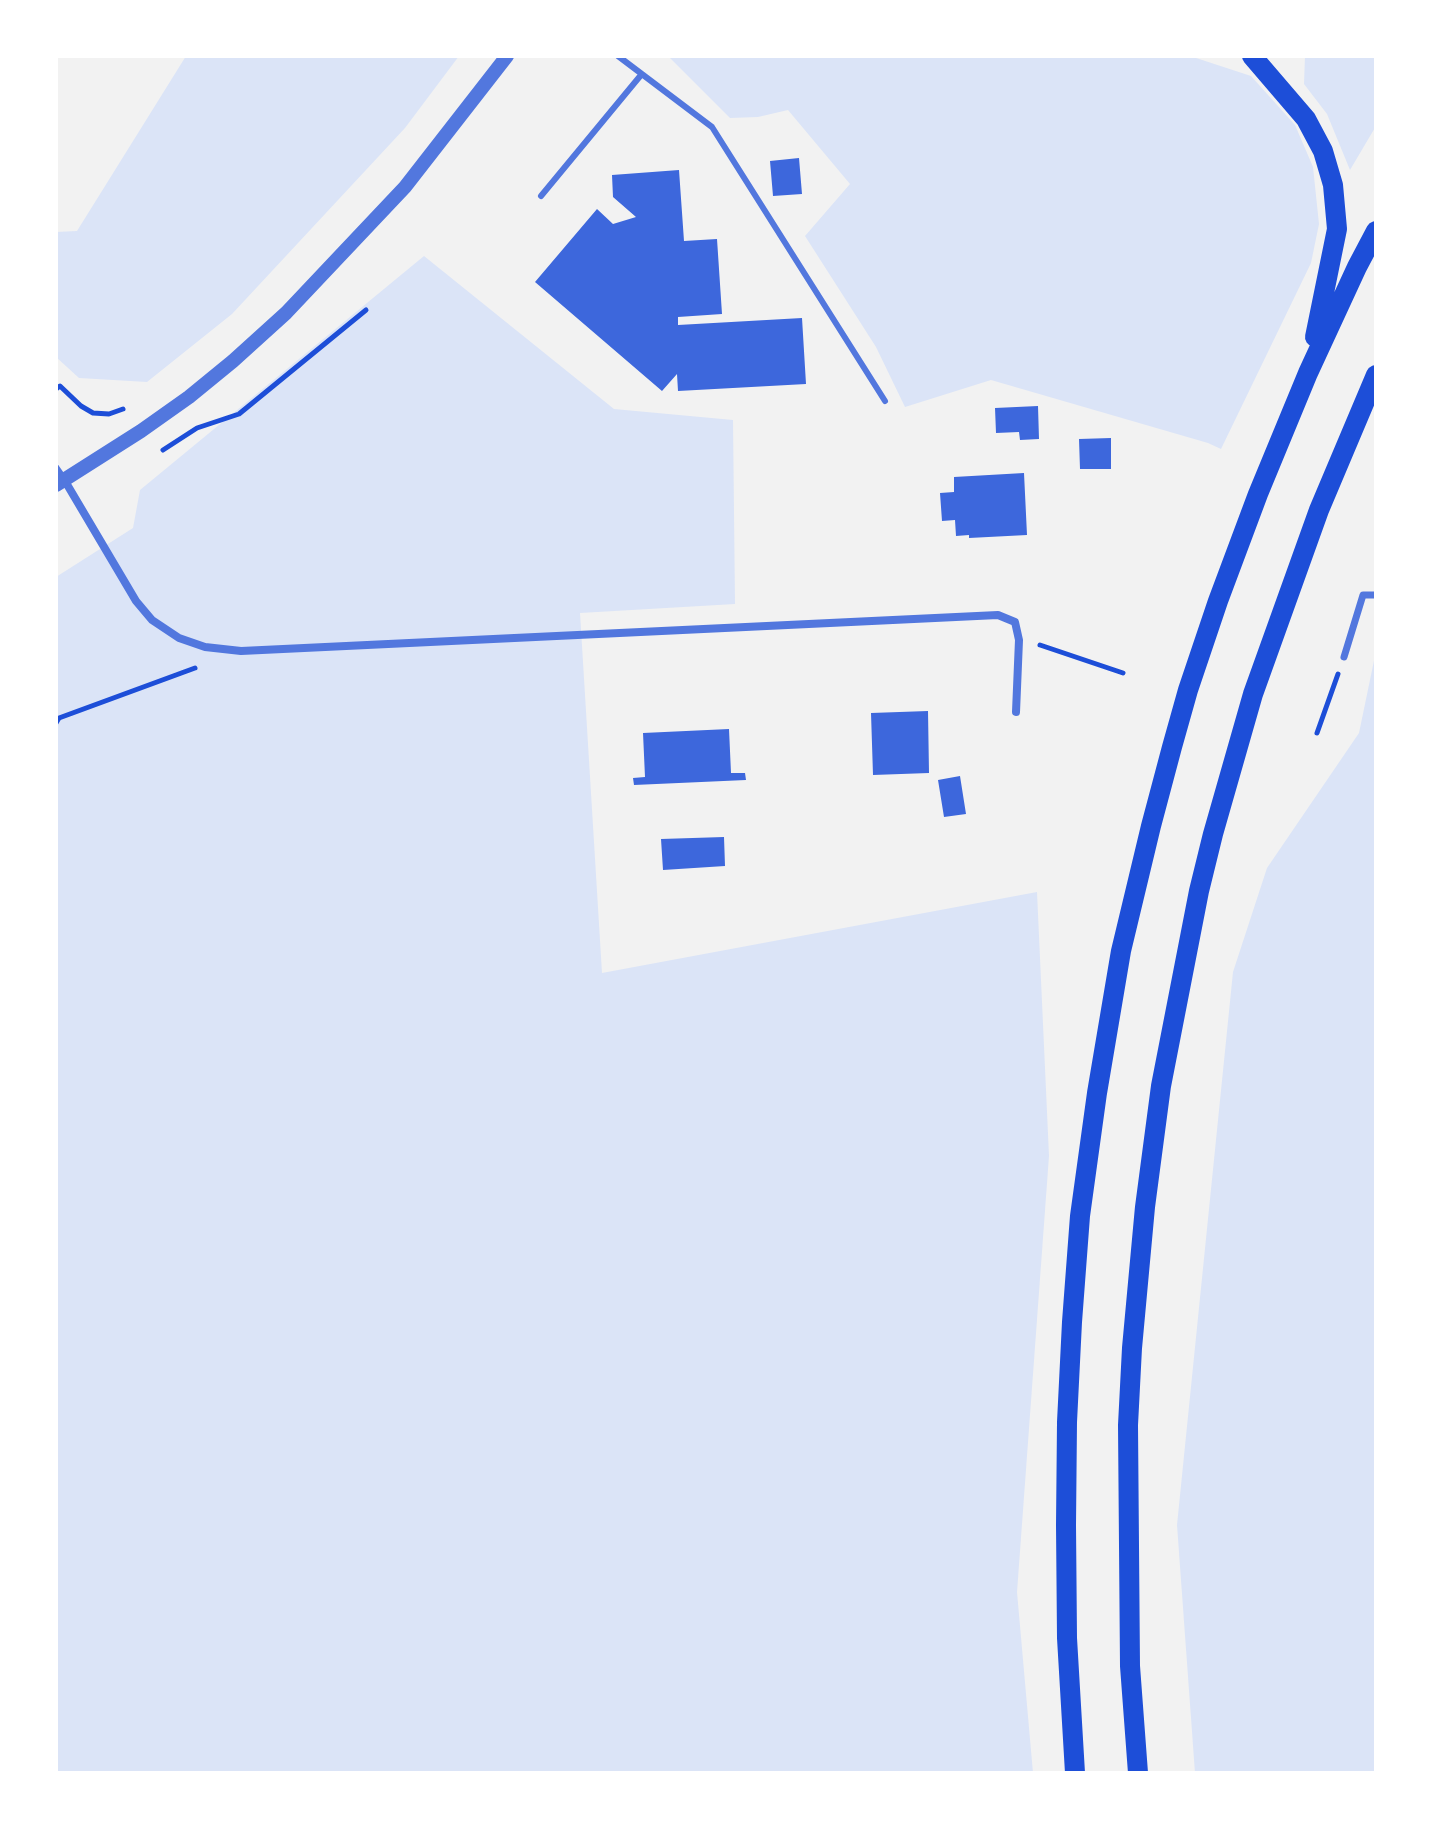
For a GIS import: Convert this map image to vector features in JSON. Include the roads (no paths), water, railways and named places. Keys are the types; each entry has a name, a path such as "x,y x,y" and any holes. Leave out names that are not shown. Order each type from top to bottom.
{"main road":[{"path":"1252,56 1306,119 1323,151 1333,185 1337,229 1308,373"},
{"path":"1075,1773 1067,1638 1066,1525 1072,1322 1080,1216 1121,951 1188,690 1243,534 1308,373 1376,231"},
{"path":"1138,1773 1130,1666 1128,1425 1145,1207 1161,1086 1199,891 1253,694 1319,510 1376,375"}],"street":[{"path":"507,56 405,187 286,313 189,397 60,483 136,601 152,620 179,638 205,647 241,651 998,615 1015,622 1019,640 1016,712"},
{"path":"1344,657 1363,595 1376,595"}],"lane":[{"path":"618,56 712,127 885,401"},
{"path":"541,196 641,75"},
{"path":"56,467 60,483"}]}
